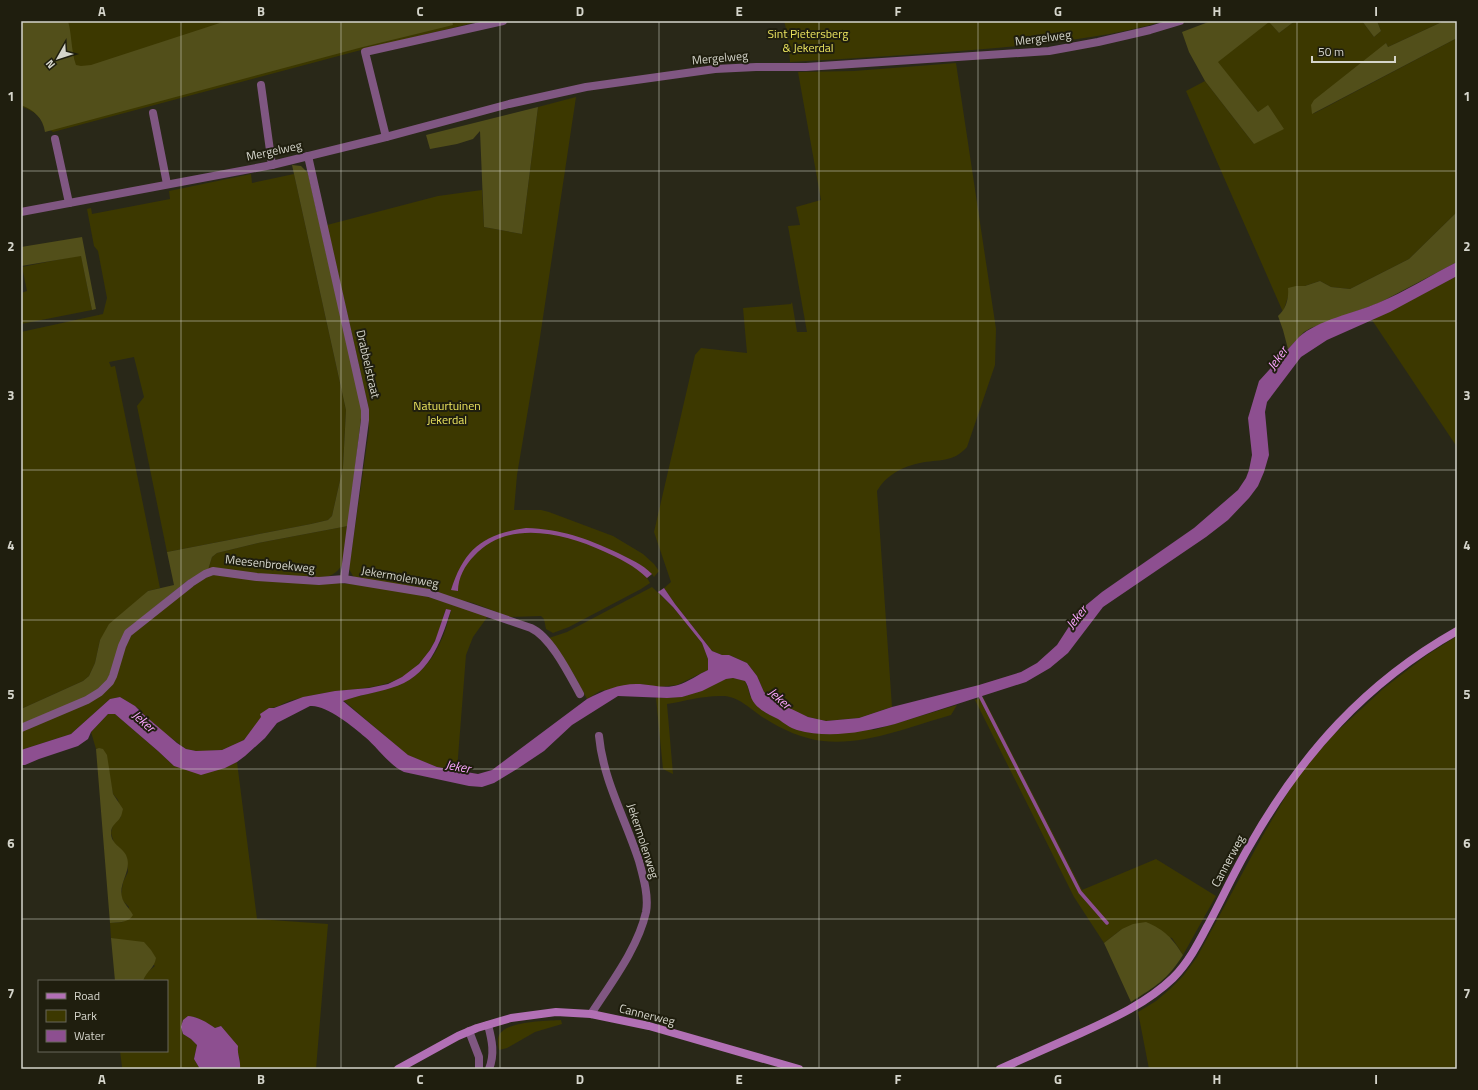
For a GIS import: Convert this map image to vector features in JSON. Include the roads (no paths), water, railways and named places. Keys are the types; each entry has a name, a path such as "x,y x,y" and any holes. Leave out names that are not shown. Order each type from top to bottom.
{"main road":[{"name":"Cannerweg","path":"1000,1069 1120,1015 1143,1002 1172,979 1186,963 1200,941 1250,845 1275,803 1312,752 1370,692 1404,664 1457,632"},
{"name":"Cannerweg","path":"398,1069 469,1031 511,1018 556,1012 591,1014 649,1026 799,1069"}],"street":[{"path":"386,137 364,52 464,25 503,21"},
{"name":"Mergelweg","path":"21,212 272,165 576,88 722,69 806,67 1049,51 1106,40 1180,21"},
{"path":"261,85 272,165"},
{"path":"152,113 167,184"},
{"path":"55,139 69,203"},
{"name":"Drabbelstraat","path":"308,156 365,410 352,527 344,580"},
{"name":"Meesenbroekweg","path":"21,728 87,700 100,692 110,682 113,676 122,646 128,633 191,583 210,572 222,571 245,576 265,578 319,581 344,580"},
{"name":"Jekermolenweg","path":"344,580 429,593 534,629 544,637 561,661 580,694"},
{"name":"Jekermolenweg","path":"591,1014 618,971 638,935 646,910 645,881 604,764 599,736"},
{"path":"488,1025 493,1051 493,1057 489,1069"},
{"path":"469,1031 478,1057 479,1069"}],"water":[{"name":"Jeker","path":"1457,262 1457,276 1390,312 1327,340 1301,357 1267,402 1265,412 1269,455 1258,486 1249,498 1228,520 1206,537 1103,607 1068,653 1050,668 1026,682 895,724 859,732 834,734 809,733 789,727 757,706 753,701 745,681 733,678 726,679 702,691 682,697 667,698 618,696 572,725 544,751 494,783 482,787 469,786 404,772 393,765 370,741 347,722 331,712 316,706 310,706 277,723 265,738 237,762 225,768 201,775 174,766 115,714 108,714 91,732 88,739 78,746 25,765 21,765 21,750 71,734 110,699 120,697 135,706 177,743 186,749 196,751 222,750 244,740 261,717 260,714 269,708 274,708 303,697 388,684 402,677 419,664 430,650 435,641 446,609 451,610 437,647 431,658 415,676 404,683 391,688 343,701 408,755 437,767 478,774 492,770 587,699 600,693 619,686 633,684 664,687 678,685 708,670 708,659 702,643 673,607 658,592 664,588 712,651 722,655 729,655 747,663 757,676 764,692 773,700 808,717 826,721 859,718 892,707 979,685 1021,672 1037,663 1057,645 1079,611 1102,592 1194,528 1238,490 1246,478 1252,455 1248,418 1259,381 1299,337 1326,321 1388,299"},
{"path":"526,528 562,532 584,539 631,560 644,567 652,574 647,578 621,559 571,539 554,535 519,533 503,537 487,544 468,563 459,581 458,591 451,590 462,564 477,546 498,534"},
{"path":"188,1016 199,1019 215,1028 221,1026 238,1046 240,1069 200,1069 194,1059 197,1045 183,1034 181,1027 183,1020"}],"waterway":[{"path":"979,694 1080,892 1107,923"}],"park label":[{"name":"Sint Pietersberg & Jekerdal","path":"808,41"},
{"name":"Natuurtuinen Jekerdal","path":"447,413"}]}
